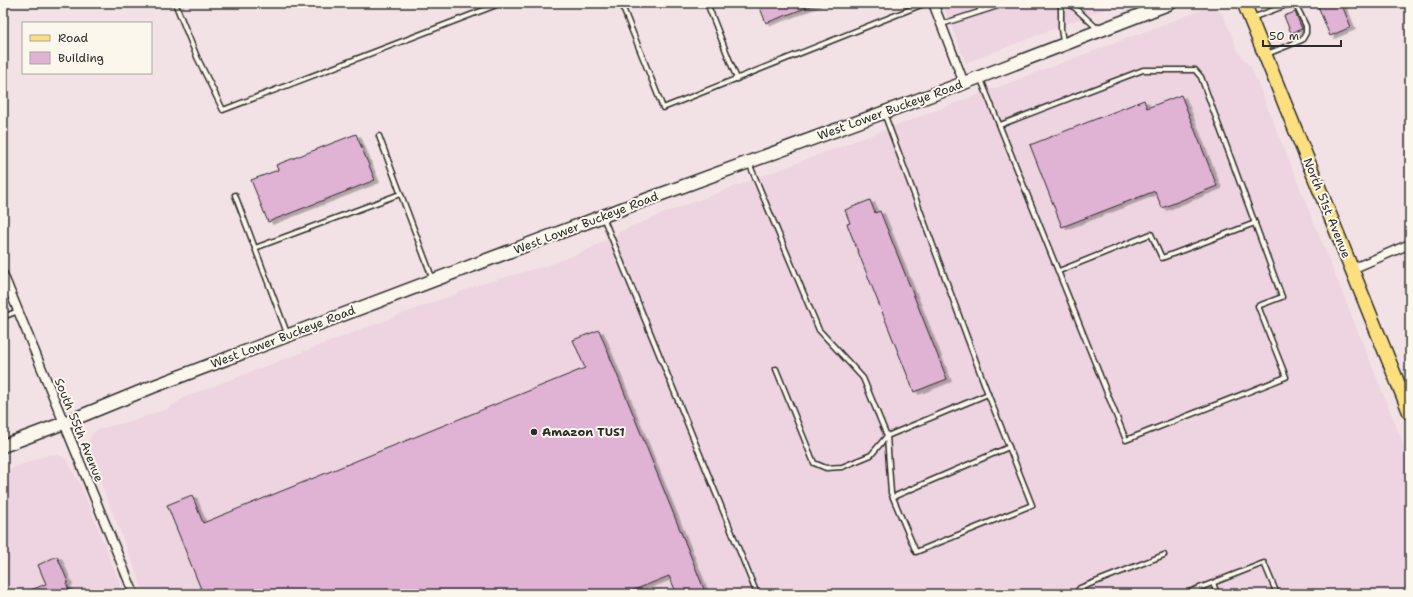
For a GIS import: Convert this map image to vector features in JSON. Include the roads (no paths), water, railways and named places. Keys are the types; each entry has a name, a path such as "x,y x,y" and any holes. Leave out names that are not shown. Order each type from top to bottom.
{"main road":[{"name":"West Lower Buckeye Road","path":"3,446 152,387 434,280 980,77 1171,3"},
{"name":"North 51st Avenue","path":"1244,3 1410,413"}],"street":[{"path":"933,3 964,83"},
{"path":"1352,269 1410,244"},
{"name":"South 55th Avenue","path":"3,274 134,594"}],"lane":[{"path":"175,3 197,57 222,110 494,6 497,3"},
{"path":"621,3 663,108 926,3"},
{"path":"707,3 737,79"},
{"path":"977,3 980,11"},
{"path":"1061,3 1061,29 1064,45"},
{"path":"1066,3 1075,8 1100,31"},
{"path":"1250,18 1294,3 1306,26 1306,33 1302,40 1265,54"},
{"path":"941,24 1004,4"},
{"path":"980,77 1126,440 1286,377 1258,306 1282,296 1200,77 1195,70 1144,70 1000,125"},
{"path":"748,162 819,330 863,378 887,436 891,493 916,552 1032,505 988,394 884,112"},
{"path":"378,136 434,280"},
{"path":"255,248 400,194"},
{"path":"235,195 288,336"},
{"path":"603,216 757,594"},
{"path":"1059,271 1152,234 1162,258 1255,223"},
{"path":"3,317 18,311"},
{"path":"776,369 814,463 826,468 842,467 871,455 887,436 988,394"},
{"path":"893,497 1009,447"},
{"path":"1075,594 1080,588 1164,555"},
{"path":"1184,594 1264,563 1277,594"},
{"path":"1212,583 1217,594"}],"place":[{"name":"Amazon TUS1","path":"534,432"}]}
